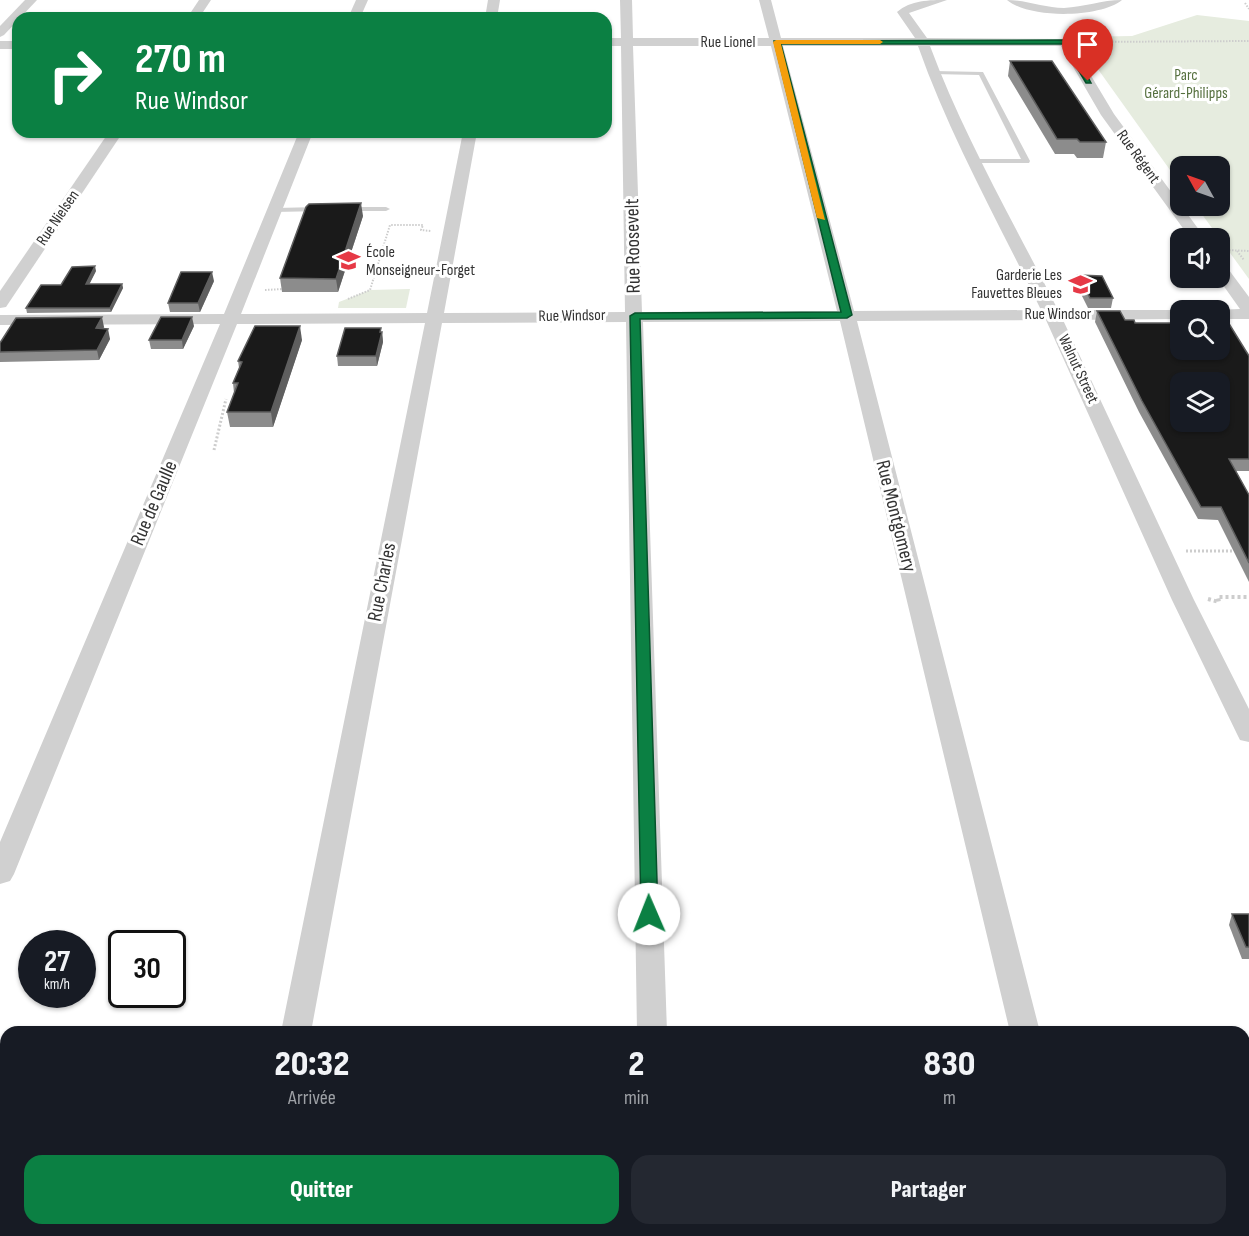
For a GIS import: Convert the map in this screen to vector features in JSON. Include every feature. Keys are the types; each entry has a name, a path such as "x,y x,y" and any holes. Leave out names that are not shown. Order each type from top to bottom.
{"street":[{"path":"20,12 31,0"},
{"name":"Rue Roosevelt","path":"626,0 652,1026"},
{"name":"Rue Montgomery","path":"765,0 847,315 1024,1026"},
{"name":"Walnut Street","path":"941,0 914,6 903,12 923,42 934,73 975,161 1052,314 1183,600 1249,734"},
{"path":"1013,0 1039,9 1074,12 1116,0"},
{"path":"0,33 12,20"},
{"name":"Rue Lionel","path":"612,42 1072,42"},
{"name":"Rue Régent","path":"1072,42 1108,115 1190,228"},
{"name":"Rue Nielsen","path":"0,303 112,138"},
{"name":"Rue de Gaulle","path":"0,874 175,451 190,420 304,138"},
{"name":"Rue Charles","path":"297,1026 469,138"},
{"path":"1230,283 1249,311 1230,313"},
{"name":"Rue Windsor","path":"0,320 1170,314"}],"lane":[{"path":"934,73 981,73 1026,161 975,161"},
{"path":"274,210 386,209"}],"path":[{"path":"1245,3 1249,9"},
{"path":"1072,42 1249,40"},
{"path":"1219,41 1224,47"},
{"path":"339,302 370,290 390,225 423,225 422,230 449,233"},
{"path":"1230,250 1249,251"},
{"path":"1236,250 1244,260"},
{"path":"213,450 226,399"},
{"path":"1161,551 1233,551"},
{"path":"1183,600 1212,598 1214,602 1219,602 1218,597 1249,597"}],"green space":[{"name":"Parc Gérard-Philipps","path":"1197,15 1249,21 1249,279 1230,253 1230,228 1212,228 1203,216 1230,216 1230,156 1170,156 1170,170 1075,37 1132,36"},
{"path":"410,289 406,308 338,308 339,302 370,290"}],"building":[{"path":"1010,61 1052,61 1106,142 1057,139"},
{"path":"361,203 336,279 280,278 309,204"},
{"path":"95,266 86,284 122,284 110,308 26,308 41,285 61,285 72,267"},
{"path":"181,272 212,272 198,303 168,303"},
{"path":"1078,275 1102,276 1113,298 1090,298"},
{"path":"1097,311 1120,311 1125,320 1134,320 1135,323 1170,323 1170,360 1230,360 1230,325 1249,356 1249,459 1229,459 1249,495 1249,563 1221,507 1201,507 1142,401"},
{"path":"102,317 96,328 108,329 97,350 0,352 0,343 16,318"},
{"path":"161,317 192,317 182,340 149,340"},
{"path":"255,326 300,326 271,412 227,412 238,383 233,383 242,362 238,361"},
{"path":"345,328 381,328 376,356 337,356"},
{"path":"1232,914 1249,914 1249,947 1246,947"}],"slow traffic":[{"path":"822,218 776,42 880,42"}],"place":[{"name":"École Monseigneur-Forget","path":"348,261"},
{"name":"Garderie Les Fauvettes Bleues","path":"1080,284"}],"route":[{"path":"649,914 635,316 847,315 776,42 1065,42 1088,81"}]}
